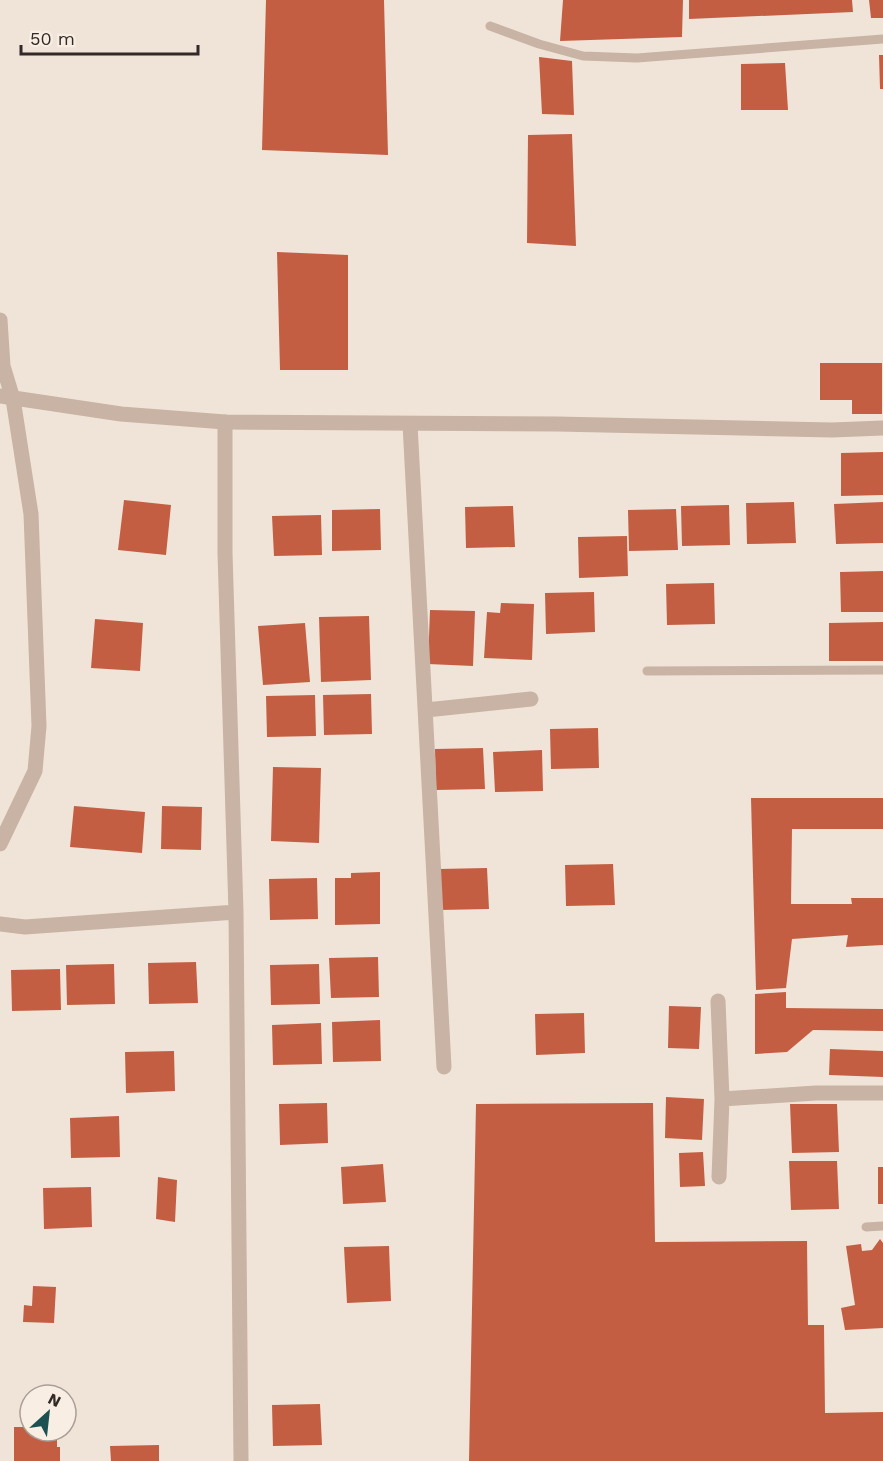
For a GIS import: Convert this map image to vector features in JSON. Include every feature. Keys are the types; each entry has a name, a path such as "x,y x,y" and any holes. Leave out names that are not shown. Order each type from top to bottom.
{"street":[{"path":"0,320 7,397 31,514 39,726 35,771 0,844"},
{"path":"7,397 121,414 225,422 832,430 883,428"},
{"path":"225,422 225,553 236,912 241,1461"},
{"path":"410,424 444,1067"},
{"path":"426,710 531,699"},
{"path":"0,924 25,927 236,912"},
{"path":"718,1001 722,1099 719,1176"},
{"path":"722,1099 816,1093 883,1093"}],"lane":[{"path":"490,26 539,44 583,56 637,58 883,39"},
{"path":"647,672 883,670"},
{"path":"866,1227 883,1226"}],"building":[{"path":"266,0 384,0 388,155 262,150"},
{"path":"563,0 683,0 682,37 560,41"},
{"path":"689,0 852,0 853,12 689,19"},
{"path":"869,0 883,0 883,18 871,18"},
{"path":"879,55 883,55 883,89 880,89"},
{"path":"539,57 572,61 574,115 542,114"},
{"path":"785,63 788,110 741,110 741,64"},
{"path":"572,134 576,246 527,243 528,135"},
{"path":"277,252 348,255 348,370 280,370"},
{"path":"820,363 882,363 882,414 852,414 852,400 820,400"},
{"path":"883,452 883,495 841,496 841,453"},
{"path":"124,500 171,505 166,555 118,550"},
{"path":"794,502 796,543 747,544 746,503"},
{"path":"883,502 883,543 836,544 834,504"},
{"path":"729,505 730,545 682,546 681,506"},
{"path":"513,506 515,547 466,548 465,507"},
{"path":"380,509 381,550 332,551 332,510"},
{"path":"676,509 678,550 629,551 628,510"},
{"path":"321,515 322,555 274,556 272,516"},
{"path":"627,536 628,576 579,578 578,537"},
{"path":"883,571 883,612 841,612 840,572"},
{"path":"714,583 715,624 667,625 666,584"},
{"path":"594,592 595,632 546,634 545,593"},
{"path":"501,603 534,604 532,660 484,658 487,612 500,613"},
{"path":"430,610 475,611 473,666 428,664"},
{"path":"369,616 371,680 321,682 319,617"},
{"path":"95,619 143,623 140,671 91,668"},
{"path":"883,622 883,661 829,661 829,623"},
{"path":"305,623 310,682 263,685 258,626"},
{"path":"371,694 372,734 324,735 323,695"},
{"path":"315,695 316,736 267,737 266,696"},
{"path":"598,728 599,768 551,769 550,729"},
{"path":"483,748 485,789 436,790 435,749"},
{"path":"542,750 543,791 495,792 493,752"},
{"path":"273,767 321,768 319,843 271,841"},
{"path":"751,798 883,798 883,829 792,829 791,904 852,904 851,898 883,898 883,945 846,947 848,935 792,939 786,988 756,990"},
{"path":"74,806 145,812 142,853 70,847"},
{"path":"162,806 202,807 201,850 161,849"},
{"path":"613,864 615,905 566,906 565,865"},
{"path":"487,868 489,909 440,910 439,869"},
{"path":"380,872 380,924 335,925 335,878 351,878 351,873"},
{"path":"317,878 318,919 270,920 269,879"},
{"path":"378,957 379,997 331,998 329,958"},
{"path":"196,962 198,1003 149,1004 148,963"},
{"path":"114,964 115,1004 67,1005 66,965"},
{"path":"319,964 320,1004 271,1005 270,965"},
{"path":"60,969 61,1010 12,1011 11,970"},
{"path":"786,992 786,1008 883,1009 883,1031 813,1030 787,1052 755,1054 755,994"},
{"path":"669,1006 701,1007 699,1049 668,1048"},
{"path":"584,1013 585,1053 536,1055 535,1014"},
{"path":"380,1020 381,1061 333,1062 332,1022"},
{"path":"321,1023 322,1064 273,1065 272,1025"},
{"path":"830,1049 883,1051 883,1077 829,1075"},
{"path":"174,1051 175,1091 126,1093 125,1052"},
{"path":"666,1097 704,1099 702,1140 665,1138"},
{"path":"327,1103 328,1143 280,1145 279,1104"},
{"path":"653,1103 655,1242 807,1241 808,1325 824,1325 825,1413 883,1412 883,1461 469,1461 476,1104"},
{"path":"790,1104 837,1104 839,1152 792,1153"},
{"path":"119,1116 120,1157 71,1158 70,1118"},
{"path":"703,1152 705,1186 680,1187 679,1153"},
{"path":"789,1161 837,1161 839,1209 791,1210"},
{"path":"383,1164 386,1202 343,1204 341,1167"},
{"path":"878,1167 883,1167 883,1204 878,1204"},
{"path":"158,1177 177,1180 175,1222 156,1219"},
{"path":"91,1187 92,1227 44,1229 43,1188"},
{"path":"880,1239 883,1243 883,1328 845,1330 841,1308 855,1305 846,1246 861,1244 862,1251 872,1250"},
{"path":"389,1246 391,1301 347,1303 344,1247"},
{"path":"33,1286 56,1287 54,1323 23,1322 24,1305 32,1306"},
{"path":"320,1404 322,1445 273,1446 272,1405"},
{"path":"14,1427 18,1427 18,1443 57,1443 57,1447 60,1447 60,1461 14,1461"},
{"path":"159,1445 159,1461 111,1461 110,1446"}]}
